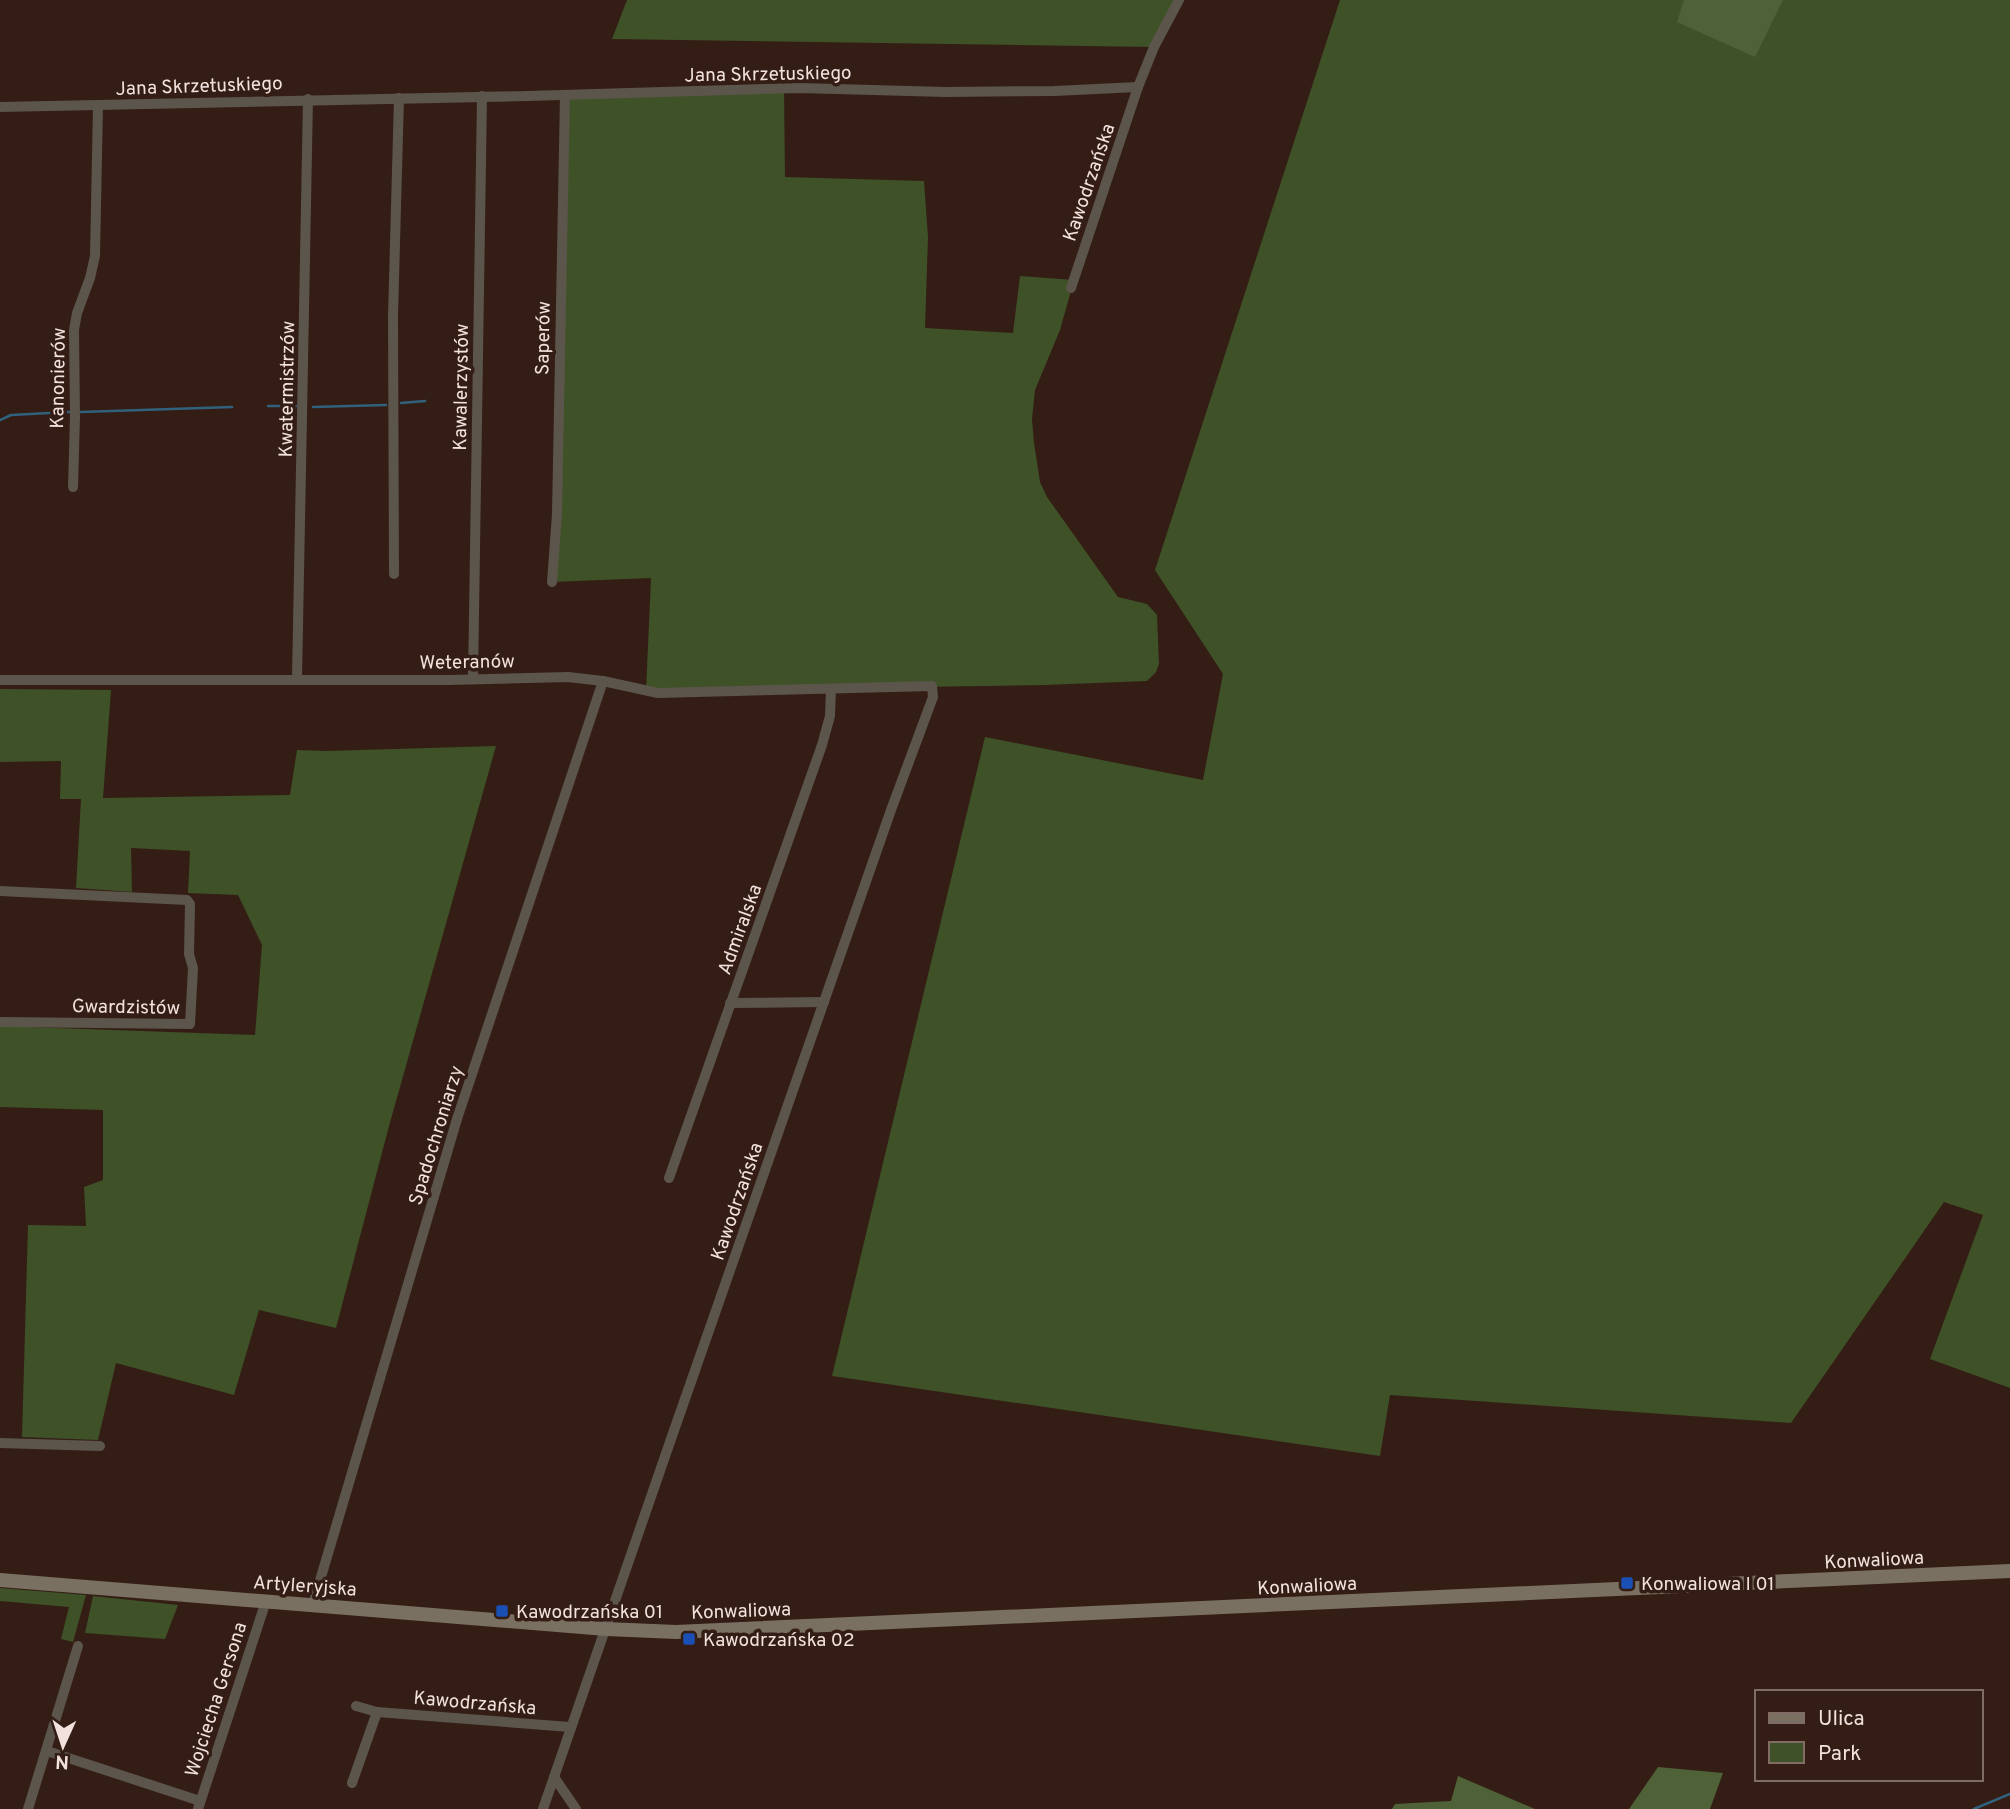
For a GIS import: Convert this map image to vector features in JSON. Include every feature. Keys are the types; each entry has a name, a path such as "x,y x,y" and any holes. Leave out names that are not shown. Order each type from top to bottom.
{"street":[{"name":"Kawodrzańska","path":"1071,288 1138,87 1154,47 1178,3"},
{"name":"Jana Skrzetuskiego","path":"0,107 800,88 958,92 1138,87"},
{"name":"Saperów","path":"552,582 557,514 565,95"},
{"name":"Kawalerzystów","path":"473,679 482,96"},
{"path":"394,574 393,316 399,98"},
{"name":"Kwatermistrzów","path":"298,680 308,99"},
{"name":"Kanonierów","path":"73,487 74,330 96,256 98,105"},
{"name":"Weteranów","path":"0,680 568,677 603,681 658,693 932,686"},
{"name":"Spadochroniarzy","path":"313,1604 457,1119 603,681"},
{"name":"Kawodrzańska","path":"543,1809 933,697 932,686"},
{"name":"Admiralska","path":"668,1178 822,745 830,716 831,689"},
{"name":"Gwardzistów","path":"0,891 187,900 190,904 189,954 192,968 190,1024 0,1022"},
{"path":"730,1003 824,1002"},
{"path":"0,1443 100,1446"},
{"name":"Konwaliowa","path":"606,1629 732,1631 2010,1571"},
{"name":"Artyleryjska","path":"0,1580 606,1629"},
{"name":"Wojciecha Gersona","path":"199,1805 265,1601"},
{"path":"28,1809 78,1646"},
{"name":"Kawodrzańska","path":"356,1706 377,1712 570,1727"},
{"path":"352,1783 377,1712"},
{"path":"47,1751 199,1805"},
{"path":"554,1777 576,1809"}],"green space":[{"path":"627,0 1177,0 1154,47 612,39"},
{"path":"1340,0 2010,0 2010,1388 1930,1359 1983,1215 1944,1202 1791,1423 1390,1395 1380,1456 832,1376 985,737 1203,780 1223,674 1155,570"},
{"path":"1684,0 1783,0 1755,57 1677,22"},
{"path":"784,88 785,177 924,181 928,237 925,328 1013,333 1020,276 1074,280 1060,330 1035,390 1032,419 1040,482 1047,497 1118,597 1147,604 1157,615 1159,664 1156,672 1147,681 646,691 651,578 552,582 565,95"},
{"path":"0,689 111,690 103,798 290,795 297,750 496,746 389,1126 336,1328 259,1310 234,1395 116,1363 98,1440 22,1437 28,1225 86,1226 84,1187 103,1180 103,1110 0,1107 0,1026 255,1035 262,945 238,895 188,893 190,851 131,848 132,892 76,888 81,799 60,799 61,761 0,762"},
{"path":"0,1588 86,1595 73,1642 61,1639 69,1607 0,1601"},
{"path":"93,1596 178,1605 165,1639 85,1633"},
{"path":"1658,1767 1723,1773 1710,1809 1629,1809"},
{"path":"1458,1776 1535,1809 1392,1809 1395,1804 1451,1801"}],"waterway":[{"path":"401,403 425,401"},
{"path":"313,407 386,405"},
{"path":"268,406 296,406"},
{"path":"81,412 232,407"},
{"path":"0,420 11,415 69,412"},
{"path":"1974,1809 2010,1794"}],"place":[{"name":"Konwaliowa I 01","path":"1627,1583"},
{"name":"Kawodrzańska 01","path":"502,1611"},
{"name":"Kawodrzańska 02","path":"689,1639"}]}
